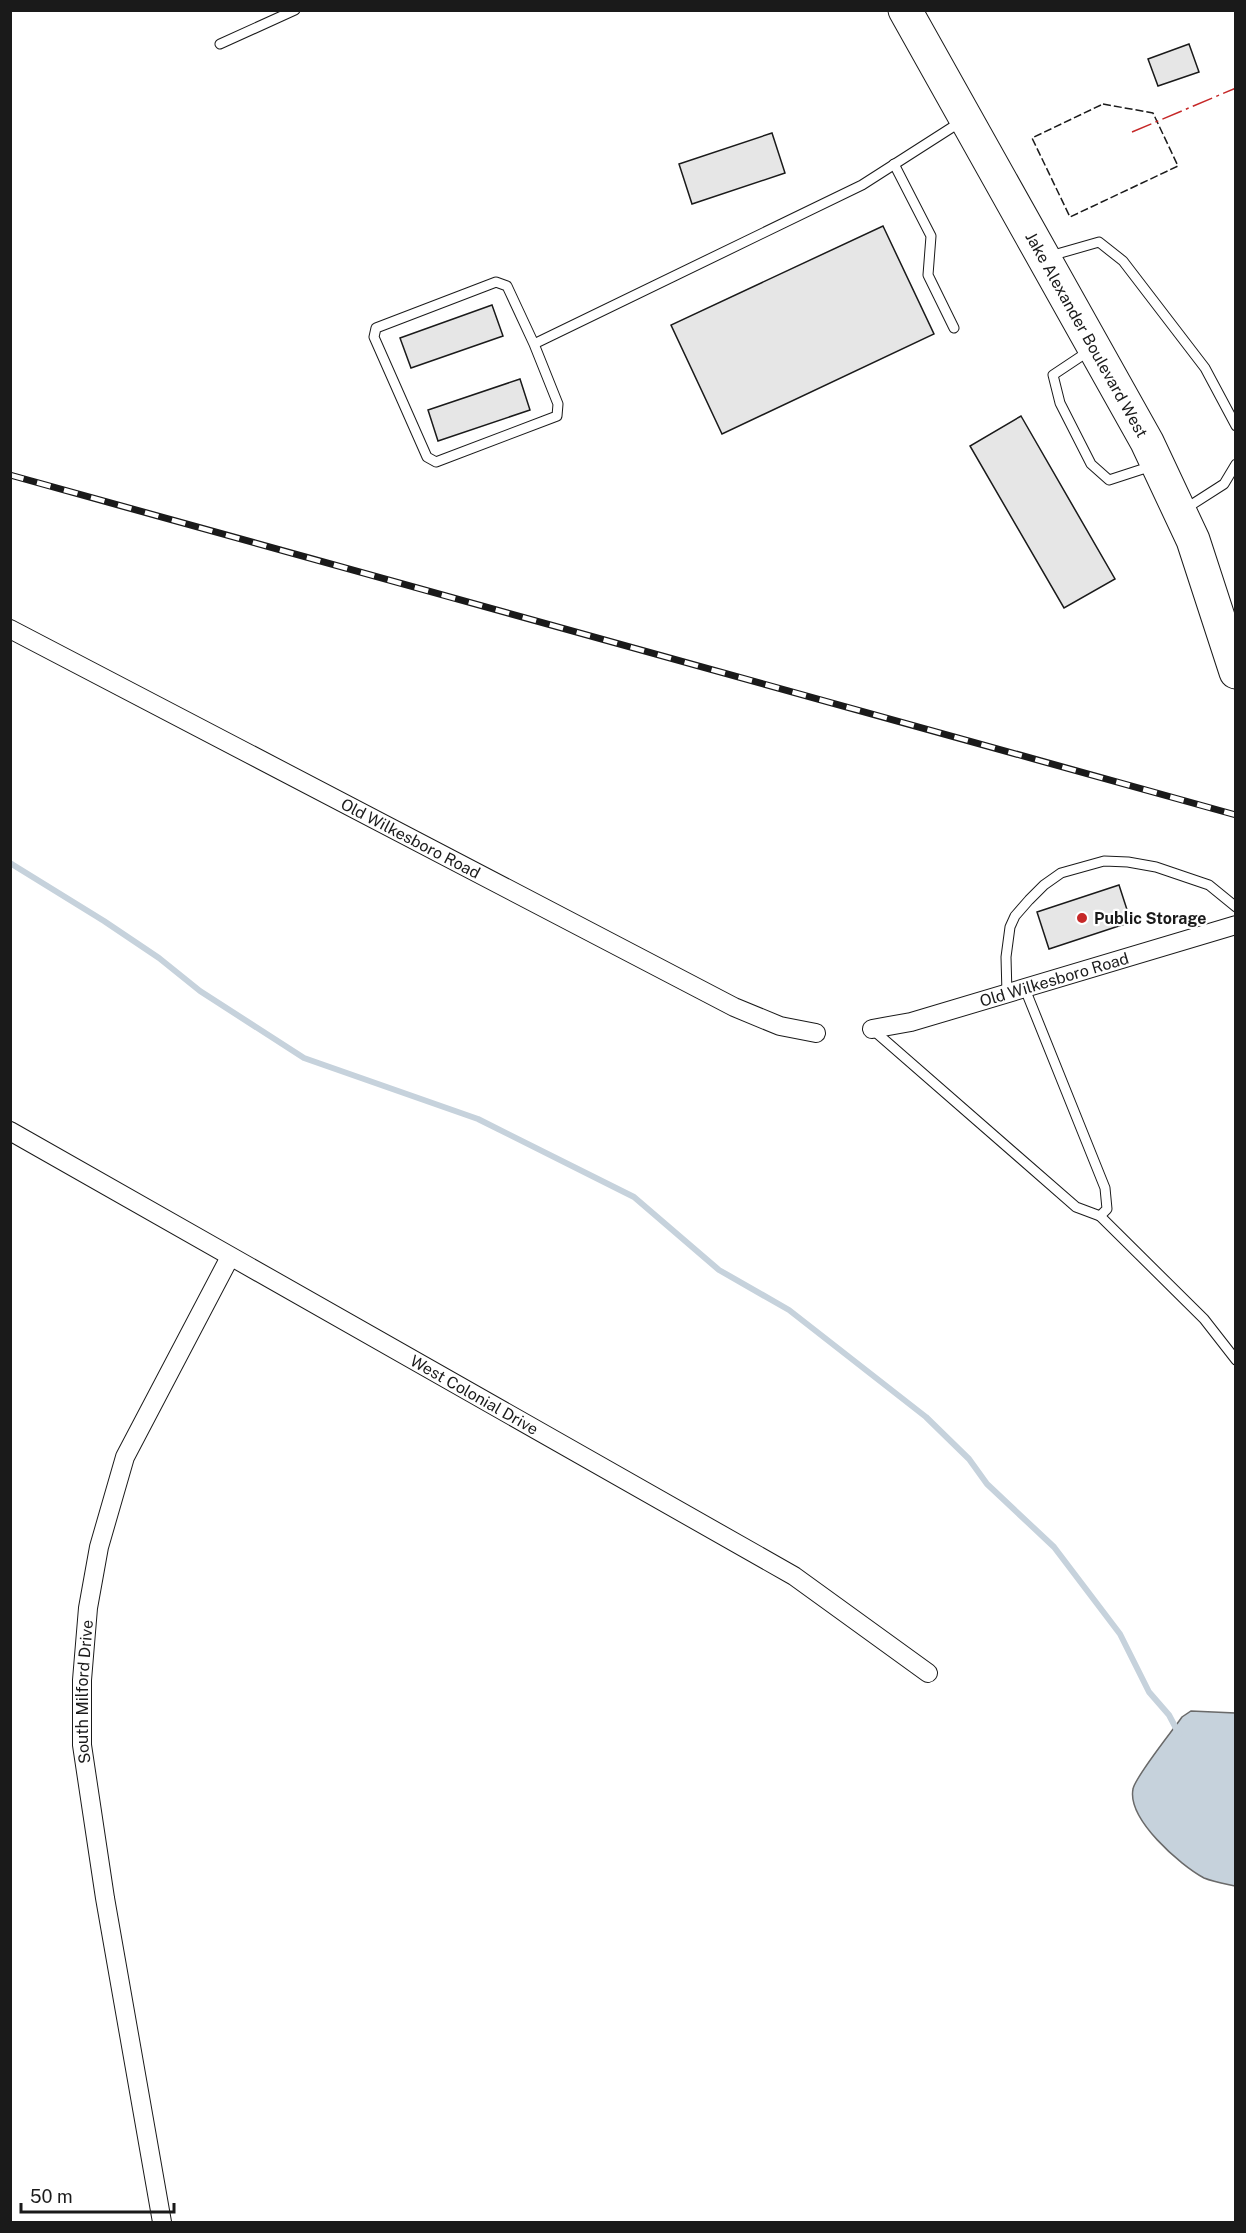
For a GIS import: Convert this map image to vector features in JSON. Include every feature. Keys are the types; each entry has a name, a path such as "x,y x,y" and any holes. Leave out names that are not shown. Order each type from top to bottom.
{"highway":[{"name":"Jake Alexander Boulevard West","path":"905,10 1095,347 1157,464 1193,540 1226,630 1236,672"}],"street":[{"name":"Old Wilkesboro Road","path":"10,629 734,1007 780,1026 816,1034"},
{"name":"Old Wilkesboro Road","path":"872,1029 911,1022 1236,925"},
{"name":"West Colonial Drive","path":"10,1131 794,1576 928,1673"},
{"name":"South Milford Drive","path":"162,2223 105,1898 82,1745 82,1680 88,1608 99,1547 125,1457 230,1257"}],"lane":[{"path":"220,44 295,10"},
{"path":"534,344 862,185 966,118"},
{"path":"894,164 932,236 928,275 954,328"},
{"path":"1045,258 1099,242 1123,261 1205,368 1236,426"},
{"path":"496,282 507,286 534,344 558,404 556,416 436,462 427,457 374,337 376,328 496,282"},
{"path":"1095,347 1053,375 1060,403 1091,464 1109,480 1157,464"},
{"path":"1180,512 1224,484 1236,464"},
{"path":"1007,994 1006,957 1010,927 1015,916 1029,900 1061,873 1104,861 1156,867 1209,885 1236,907"},
{"path":"1025,989 1105,1188 1107,1209 1100,1216"},
{"path":"872,1029 1076,1207 1100,1216 1204,1319 1236,1360"}],"shaded area":[{"path":"1191,1711 1235,1713 1235,1886 1204,1878 1182,1863 1146,1827 1133,1801 1133,1789 1140,1775 1182,1717"}],"building":[{"path":"1189,44 1199,72 1158,86 1148,59"},
{"path":"772,133 785,173 692,204 679,164"},
{"path":"883,226 934,334 722,434 671,325"},
{"path":"492,305 503,336 411,368 400,338"},
{"path":"520,379 530,410 438,441 428,410"},
{"path":"1021,416 1115,579 1064,608 970,446"},
{"path":"1119,885 1131,922 1049,949 1037,912"}],"waterway":[{"path":"10,863 104,921 159,958 200,991 304,1058 478,1119 634,1197 719,1270 789,1310 926,1417 969,1459 987,1484 1054,1547 1120,1634 1149,1692 1169,1715 1179,1734"}],"railway":[{"path":"10,475 1236,815"}],"fence":[{"path":"1103,104 1153,113 1178,166 1070,217 1032,138 1103,104"}],"power":[{"path":"1132,132 1236,88"}],"place":[{"name":"Public Storage","path":"1082,918"}]}
